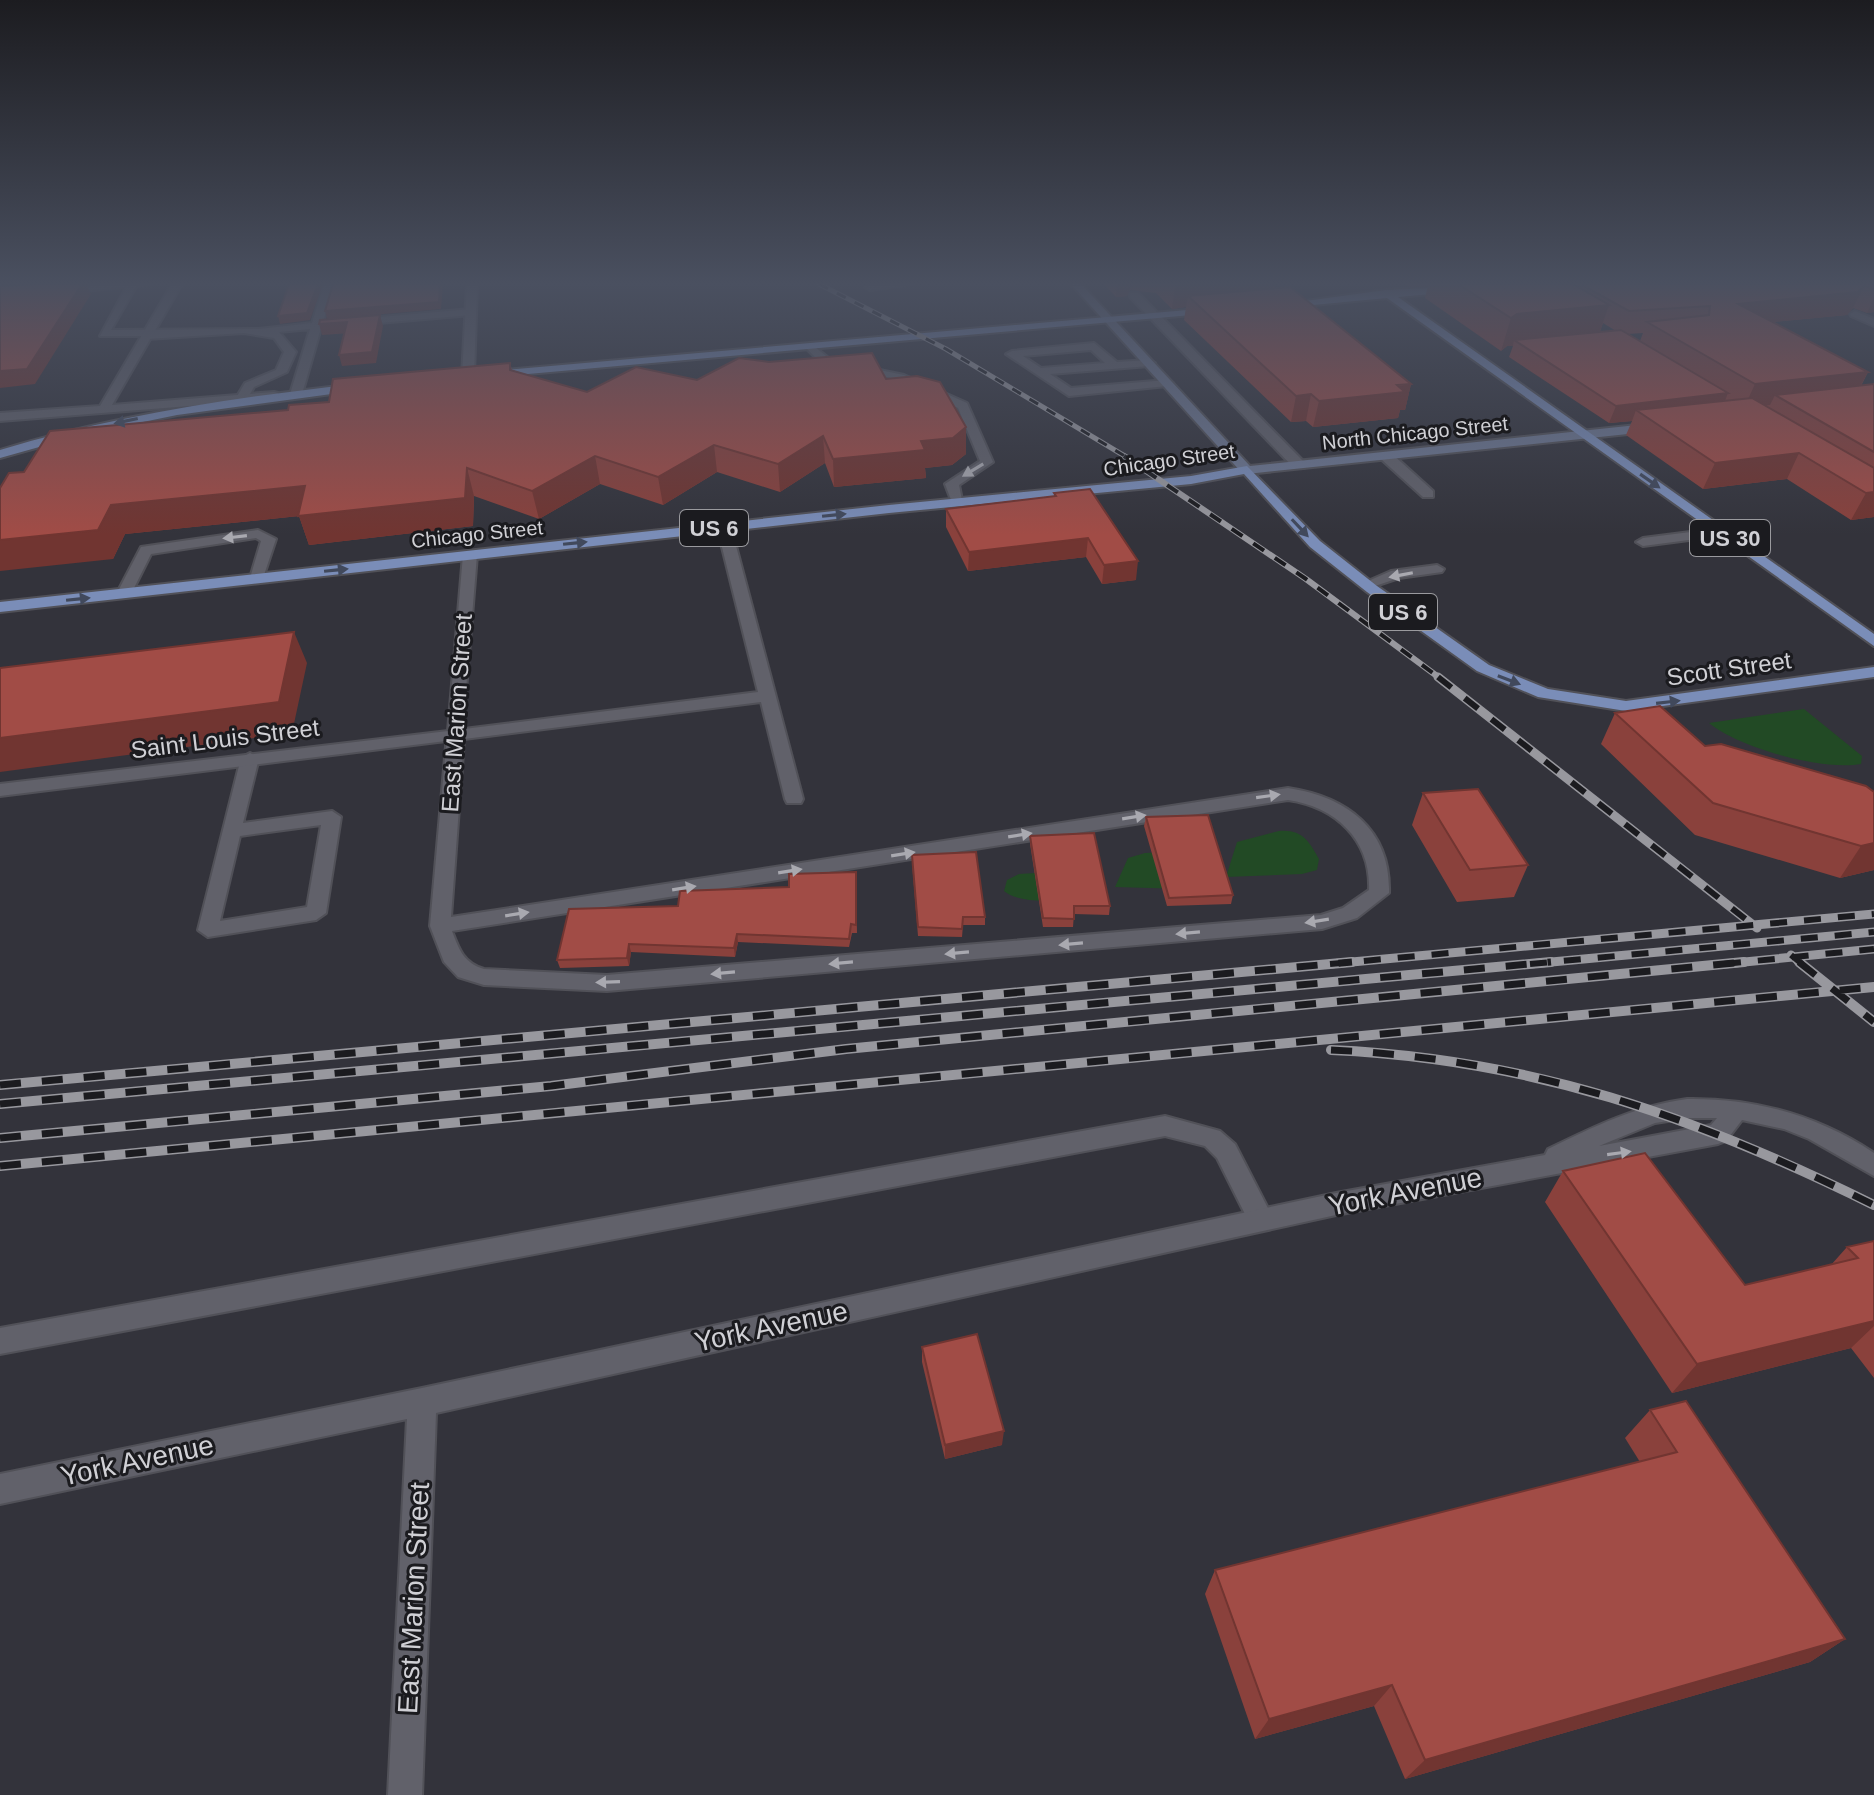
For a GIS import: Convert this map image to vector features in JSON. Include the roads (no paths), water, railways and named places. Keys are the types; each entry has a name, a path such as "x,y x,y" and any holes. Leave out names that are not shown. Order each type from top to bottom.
{"main road":[{"path":"453,378 569,368"},
{"name":"US 30","path":"1491,368 1874,641"},
{"path":"0,454 50,438 180,410 374,386"},
{"name":"Chicago Street","path":"0,607 958,502 1191,480 1247,470"},
{"name":"US 6","path":"1247,470 1315,544 1366,585"},
{"name":"Scott Street","path":"1366,585 1498,677 1544,693 1626,706 1874,672"}],"street":[{"path":"105,407 128,368"},
{"path":"242,398 249,385 281,372 283,368"},
{"path":"0,417 291,394 301,368"},
{"path":"468,368 468,376"},
{"path":"836,368 877,371 904,378 963,406 987,462 952,484 958,502"},
{"path":"1032,368 1069,392 1167,383"},
{"path":"1038,372 1083,368"},
{"path":"1153,368 1247,470"},
{"path":"1205,368 1299,465"},
{"path":"533,371 536,388"},
{"name":"North Chicago Street","path":"1247,470 1676,425"},
{"path":"1386,456 1428,494"},
{"path":"724,527 794,799"},
{"path":"1643,542 1722,532"},
{"path":"125,593 146,550 258,534 269,539 257,578"},
{"name":"East Marion Street","path":"440,926 470,555"},
{"path":"1366,585 1396,574 1437,569"},
{"name":"Saint Louis Street","path":"0,790 768,696"},
{"path":"232,831 332,817 316,913 208,930 232,831 250,758"},
{"path":"1288,794 1320,799 1354,820 1382,879 1379,893 1368,902 1322,922 607,983 509,980 465,971 451,957 440,926 1288,794"},
{"name":"York Avenue","path":"0,1489 422,1402 1261,1220 1542,1164 1646,1149 1718,1134 1735,1112 1787,1118 1821,1133 1874,1166"},
{"path":"0,1341 1165,1126 1212,1138 1226,1151 1261,1220"},
{"name":"East Marion Street","path":"405,1795 422,1402"}],"railway":[{"path":"977,368 1128,458"},
{"path":"1124,456 1306,579 1441,679"},
{"path":"1438,677 1753,925"},
{"path":"1753,925 1874,914"},
{"path":"1330,964 1753,925"},
{"path":"1753,925 1757,928"},
{"path":"1530,964 1874,932"},
{"path":"1794,957 1874,949"},
{"path":"1744,962 1794,957"},
{"path":"1794,957 1802,964"},
{"path":"0,1085 1352,962"},
{"path":"0,1104 1551,962"},
{"path":"0,1138 551,1086 846,1049 1744,962"},
{"path":"1724,964 1744,962"},
{"path":"1799,962 1835,991"},
{"path":"1835,991 1874,987"},
{"path":"0,1166 1835,991"},
{"path":"1835,991 1874,1022"},
{"path":"1331,1050 1476,1066 1611,1098 1742,1144 1874,1205"}]}
